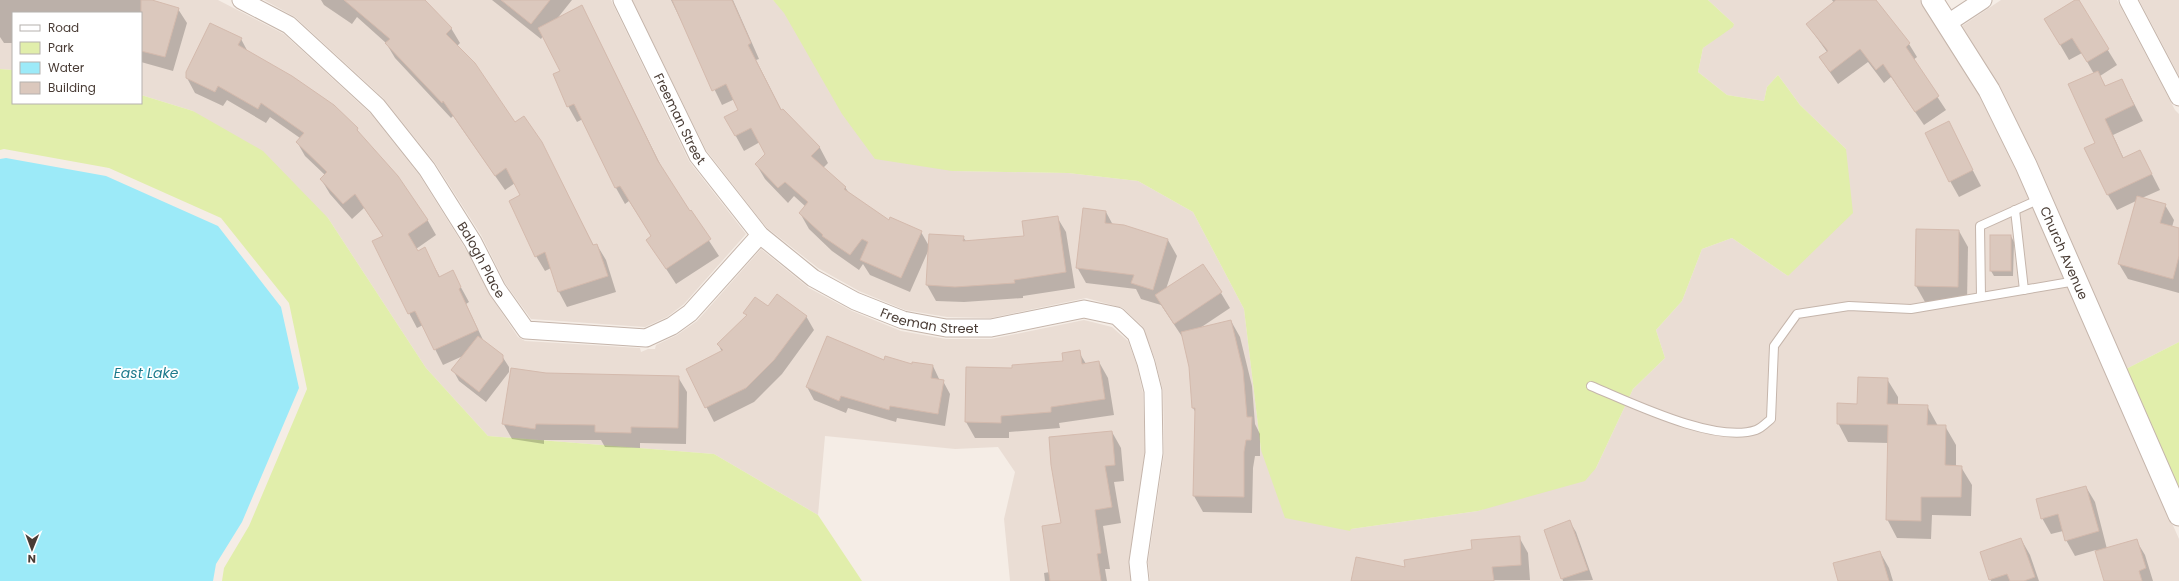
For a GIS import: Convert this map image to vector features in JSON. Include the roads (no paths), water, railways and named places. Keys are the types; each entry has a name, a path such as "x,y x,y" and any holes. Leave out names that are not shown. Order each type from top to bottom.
{"street":[{"name":"Balogh Place","path":"241,0 289,25 377,106 427,169 473,242 497,289 526,330 646,338 672,326 690,313 760,235"},
{"name":"Freeman Street","path":"622,0 698,156 760,235 813,278 855,301 902,320 946,328 991,328 1084,309 1116,316 1136,334 1146,363 1153,392 1154,453 1138,562 1140,581"},
{"name":"Church Avenue","path":"1932,0 1948,23 1989,90 2041,199 2179,515"},
{"path":"1948,23 1983,0"},
{"path":"2128,0 2179,97"}],"lane":[{"path":"1981,297 1980,226 2041,199"},
{"path":"2015,210 2024,290"},
{"path":"1591,386 1680,422 1733,432 1757,430 1771,419 1774,346 1797,314 1849,306 1911,309 2076,281"}],"water":[{"name":"East Lake","path":"6,158 106,176 218,226 281,307 299,388 242,522 216,564 213,581 0,581 0,159"}]}
